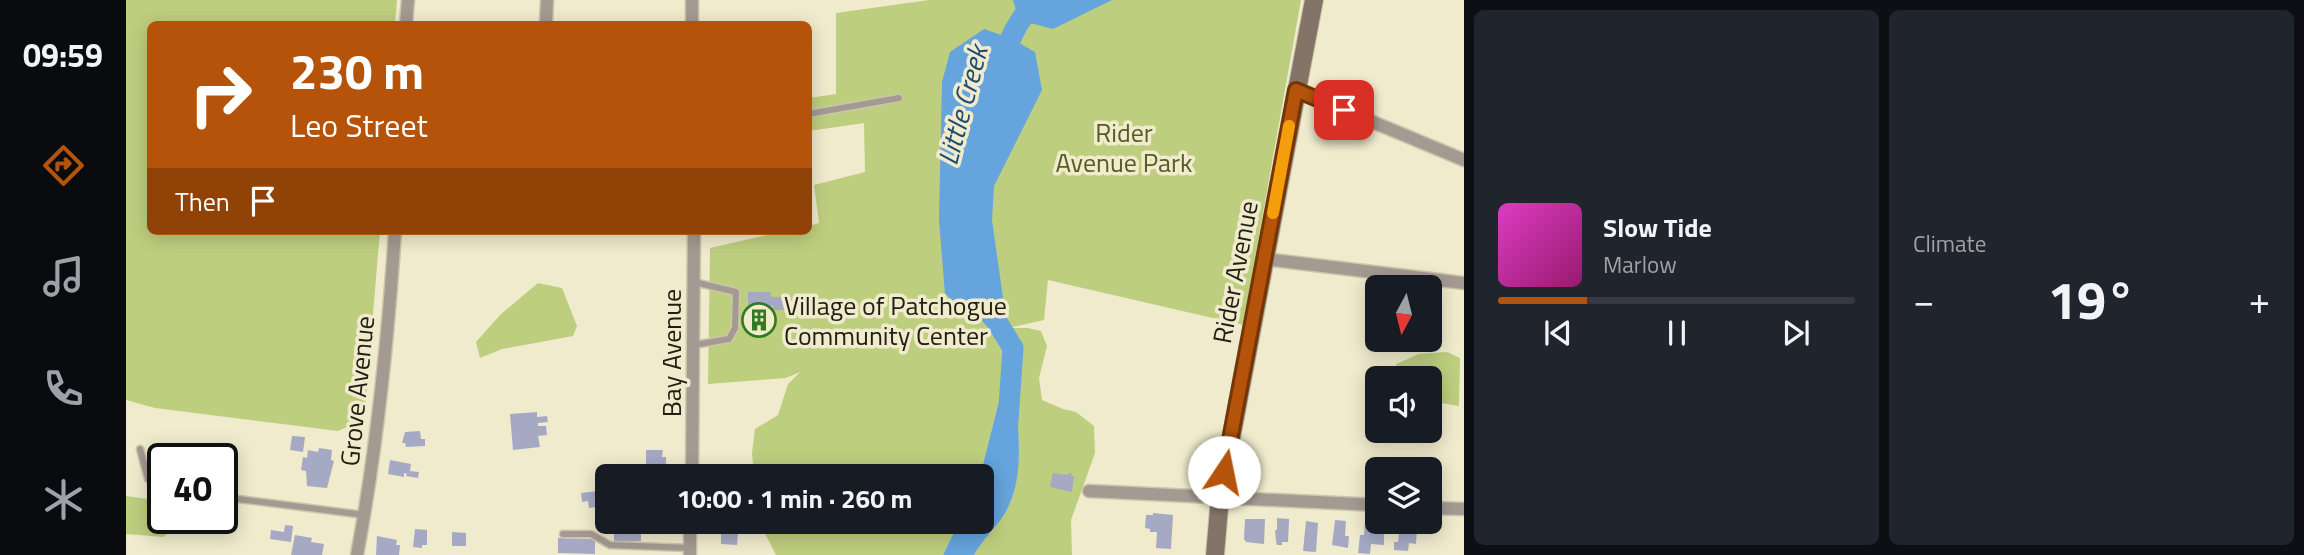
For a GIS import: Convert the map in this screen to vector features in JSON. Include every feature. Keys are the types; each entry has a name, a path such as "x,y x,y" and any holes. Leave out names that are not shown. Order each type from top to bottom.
{"street":[{"path":"406,21 408,0"},
{"path":"546,21 547,0"},
{"path":"692,0 692,21"},
{"name":"Rider Avenue","path":"1215,555 1220,497 1314,0"},
{"path":"1296,90 1464,160"},
{"name":"Grove Avenue","path":"358,555 387,346 394,235"},
{"name":"Bay Avenue","path":"692,464 694,235"},
{"path":"1265,259 1464,283"},
{"path":"1089,491 1365,504"},
{"path":"1442,508 1464,509"}],"lane":[{"path":"812,113 899,98"},
{"path":"694,282 736,292 735,328 729,339 694,345"},
{"path":"140,449 147,475"},
{"path":"238,499 365,515"},
{"path":"563,534 591,534 610,545 690,551"}],"green space":[{"path":"126,0 397,0 395,21 147,21 147,235 380,235 364,420 338,431 155,408 126,400"},
{"name":"Rider Avenue Park","path":"929,0 1301,0 1243,325 1048,280 1044,320 1008,328 1041,331 1047,346 1039,378 1042,400 1076,412 1094,426 1095,453 1071,520 1072,555 974,555 989,534 994,534 994,528 1004,515 1015,487 1019,445 1017,401 1005,390 998,405 983,464 753,464 755,429 778,415 788,384 800,372 786,378 708,384 710,248 767,235 812,235 812,225 819,223 814,185 865,172 864,123 812,131 812,98 836,94 836,13"},
{"path":"538,283 562,288 577,326 573,336 502,349 480,358 476,342 501,314"},
{"path":"1447,352 1460,358 1459,406 1442,403 1442,366 1396,366 1419,354"},
{"path":"126,496 147,499 147,534 167,534 163,537 126,534"},
{"path":"765,534 953,534 943,555 776,555"}],"water":[{"path":"1013,0 1112,0 1053,29 1019,20"},
{"path":"984,29 1010,38 1035,52 1042,90 994,186 992,220 1003,298 997,322 968,312 945,294 939,220 942,82 950,52"},
{"path":"1004,389 1017,401 1019,459 1011,502 994,528 994,464 983,464"},
{"path":"953,534 989,534 974,555 943,555"}],"building":[{"name":"Village of Patchogue Community Center","path":"748,292 770,292 771,297 787,297 787,310 773,310 771,305 771,329 748,329"},
{"path":"537,412 537,417 547,416 548,422 538,423 538,426 546,426 547,435 538,436 540,447 513,450 510,414"},
{"path":"420,431 421,439 425,439 425,446 406,447 405,443 402,443 405,432"},
{"path":"292,436 305,437 303,452 290,450"},
{"path":"319,448 332,450 331,460 334,461 327,488 307,486 306,471 301,470 303,457 307,458 308,450 318,452"},
{"path":"646,450 663,450 662,457 666,457 666,464 646,464"},
{"path":"390,460 411,464 410,471 419,472 418,478 406,476 404,473 404,477 388,474"},
{"path":"1053,473 1072,473 1072,492 1050,487"},
{"path":"595,491 595,507 589,508 588,501 582,502 581,493"},
{"path":"1146,515 1173,515 1171,549 1156,548 1157,532 1150,532 1150,529 1145,528"},
{"path":"1277,518 1289,519 1288,542 1282,542 1282,545 1277,545 1276,541"},
{"path":"1245,519 1265,519 1264,544 1246,542"},
{"path":"1335,520 1346,521 1345,536 1349,536 1348,548 1332,545"},
{"path":"1306,521 1318,523 1316,552 1303,551"},
{"path":"1365,521 1365,534 1384,534 1384,545 1371,544 1370,554 1358,553 1360,535 1364,535"},
{"path":"285,525 293,526 291,542 270,539 271,530 284,532"},
{"path":"415,529 427,530 427,545 422,545 422,548 413,547"},
{"path":"452,532 466,533 466,546 452,546"},
{"path":"614,534 641,534 641,541 614,542"},
{"path":"721,534 738,534 737,545 721,544"},
{"path":"1399,534 1417,534 1416,544 1409,543 1408,551 1394,550 1394,542 1398,542"},
{"path":"295,535 312,538 311,542 324,544 322,555 291,555"},
{"path":"377,536 397,540 396,545 400,545 399,555 376,555"},
{"path":"558,538 595,539 595,554 558,553"}],"waterway":[{"name":"Little Creek","path":"1001,65 1015,30 1036,0"},
{"name":"Little Creek","path":"978,300 997,322 1013,348 1008,421"}],"slow traffic":[{"path":"1273,213 1289,126"}],"place":[{"name":"Village of Patchogue Community Center","path":"759,320"}],"route":[{"path":"1224,472 1296,90 1344,110"}]}
